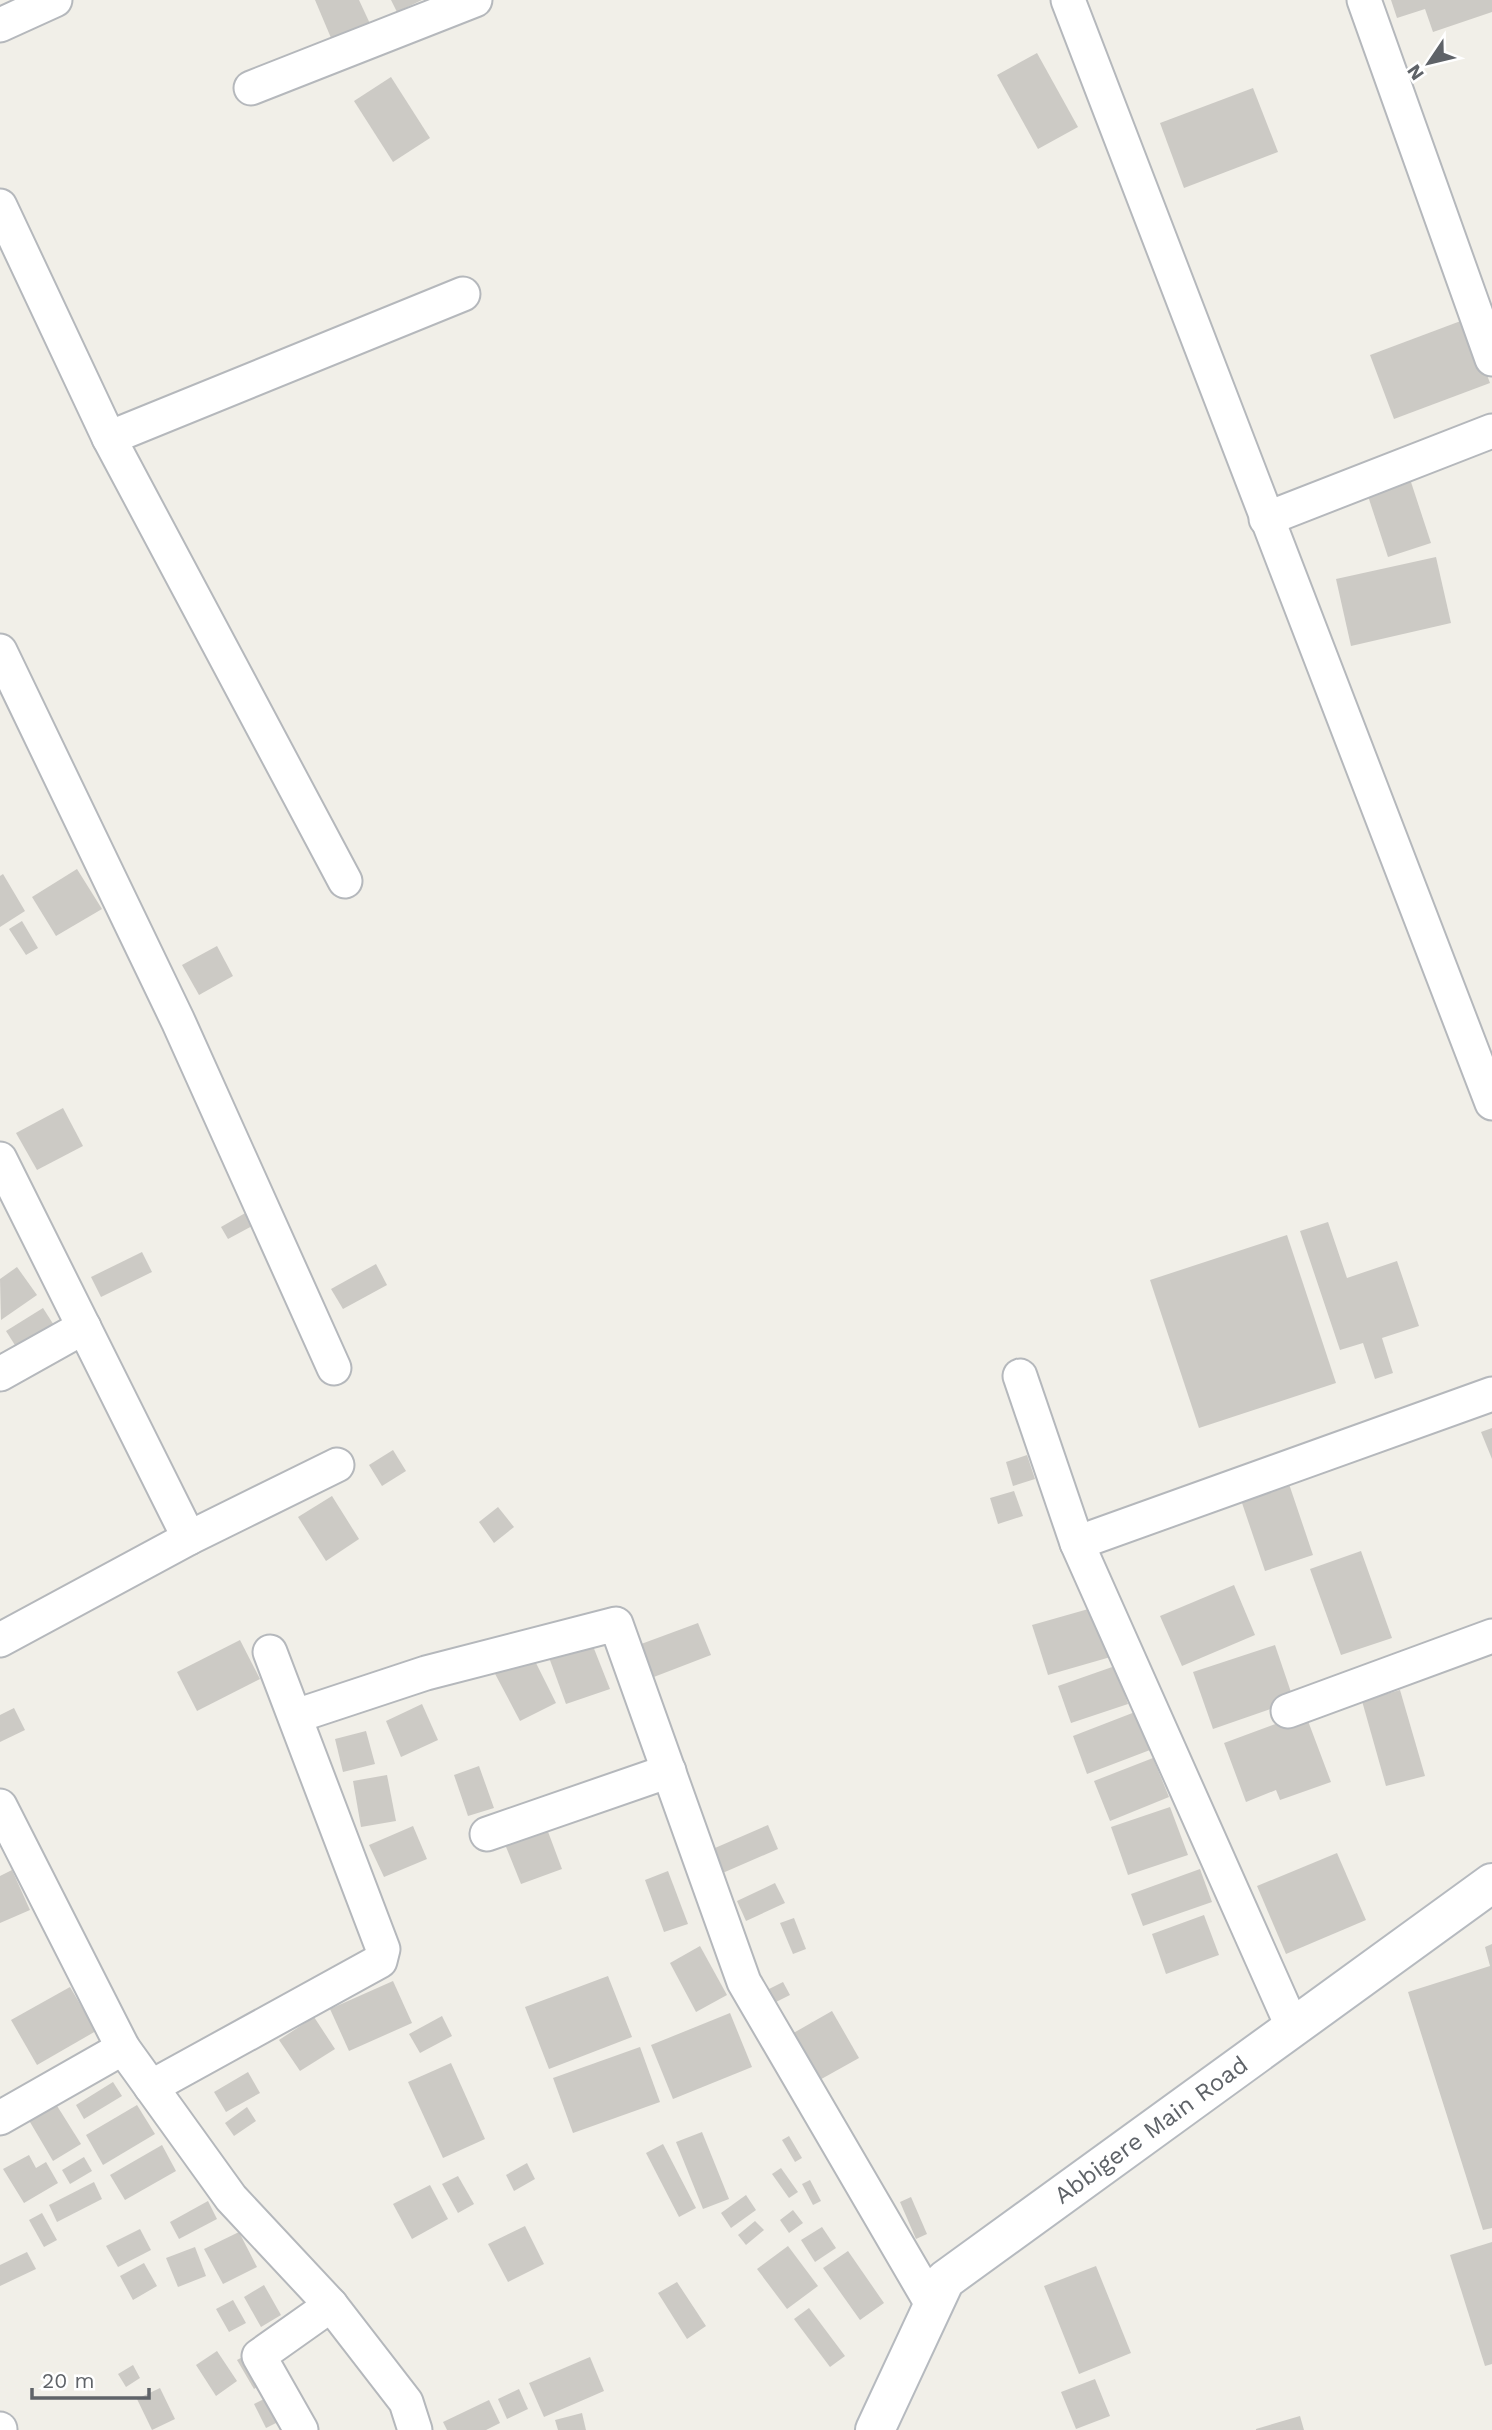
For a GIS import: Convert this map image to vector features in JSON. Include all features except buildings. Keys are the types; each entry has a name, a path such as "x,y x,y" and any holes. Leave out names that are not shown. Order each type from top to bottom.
{"main road":[{"name":"Abbigere Main Road","path":"875,2430 945,2280 1492,1883"}],"street":[{"path":"0,25 55,0"},
{"path":"251,88 475,0"},
{"path":"1068,0 1492,1103"},
{"path":"1364,0 1492,359"},
{"path":"0,206 110,439 345,881"},
{"path":"110,439 463,294"},
{"path":"1266,519 1492,431"},
{"path":"0,651 178,1021 334,1368"},
{"path":"3,1170 189,1538"},
{"path":"0,1374 84,1328"},
{"path":"1020,1376 1077,1543 1293,2028"},
{"path":"1077,1543 1492,1394"},
{"path":"0,1640 189,1538 337,1465"},
{"path":"296,1716 426,1673 616,1624 744,1982 933,2306"},
{"path":"1288,1711 1492,1636"},
{"path":"151,2087 380,1961 383,1949 270,1651"},
{"path":"487,1834 669,1771"},
{"path":"0,1807 123,2048 231,2199 331,2305 405,2402 415,2430"},
{"path":"0,2118 123,2048"},
{"path":"301,2430 259,2357 331,2305"}]}
